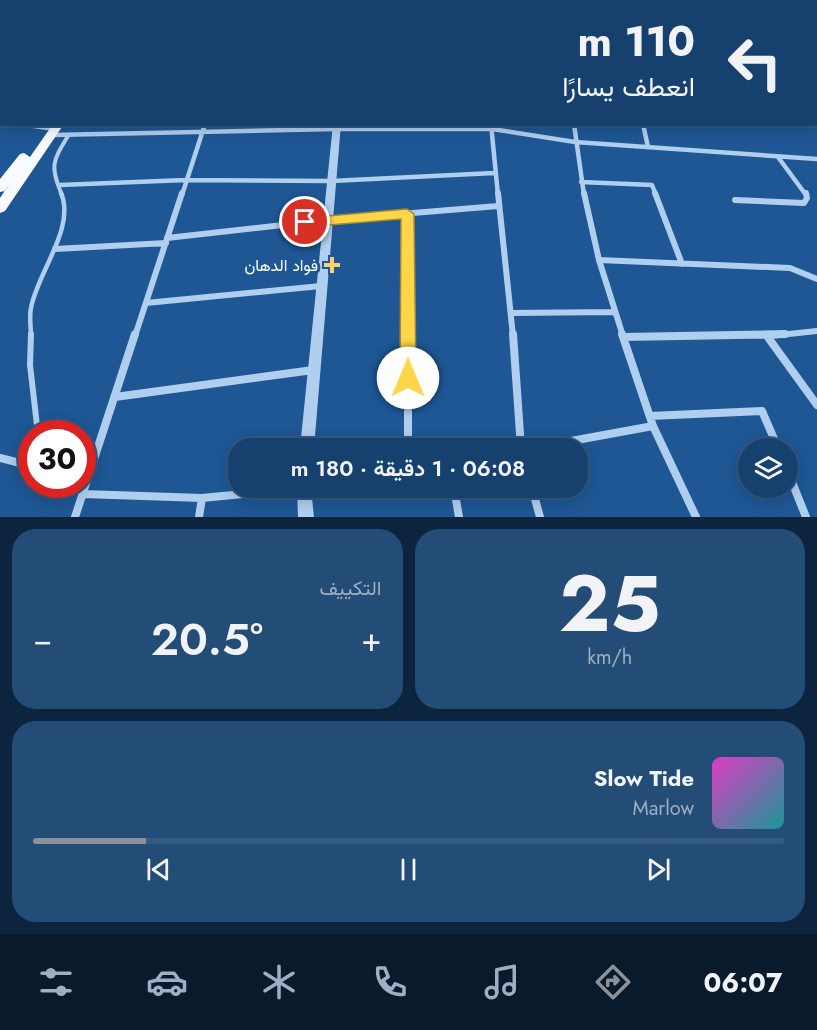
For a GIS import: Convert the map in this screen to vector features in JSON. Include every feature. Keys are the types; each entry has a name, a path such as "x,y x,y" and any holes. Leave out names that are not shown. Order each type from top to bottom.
{"main road":[{"path":"2,181 52,128"},
{"path":"0,208 52,128"}],"street":[{"path":"36,126 52,128 68,136 336,127 491,127 575,142 817,159"},
{"path":"96,451 204,126"},
{"path":"574,126 581,183 599,260 615,312 653,426 696,517"},
{"path":"643,126 648,147"},
{"path":"308,438 336,127"},
{"path":"491,127 494,173 511,314 520,438"},
{"path":"735,200 804,203 807,198 805,191 778,157"},
{"path":"60,185 186,180 331,181 494,173"},
{"path":"581,183 652,185 682,264"},
{"path":"55,249 167,240 328,220 498,206"},
{"path":"407,214 408,438"},
{"path":"599,260 790,268 810,274 817,279"},
{"path":"146,303 321,286"},
{"path":"511,314 615,312"},
{"path":"623,337 767,336 817,331"},
{"path":"767,336 817,405"},
{"path":"115,397 313,370"},
{"path":"650,416 762,411 774,438"},
{"path":"588,438 653,426"},
{"path":"0,458 18,462"},
{"path":"96,489 202,498 228,495"},
{"path":"798,497 806,517"},
{"path":"75,517 80,498"},
{"path":"199,517 202,498"},
{"path":"305,498 306,517"},
{"path":"456,498 459,517"},
{"path":"535,498 540,517"}],"lane":[{"path":"36,420 30,365 32,307 55,249 66,204 60,185 53,173 54,158 68,136"}],"place":[{"name":"فواد الدهان","path":"332,265"}],"route":[{"path":"305,222 407,214 408,378"}]}
